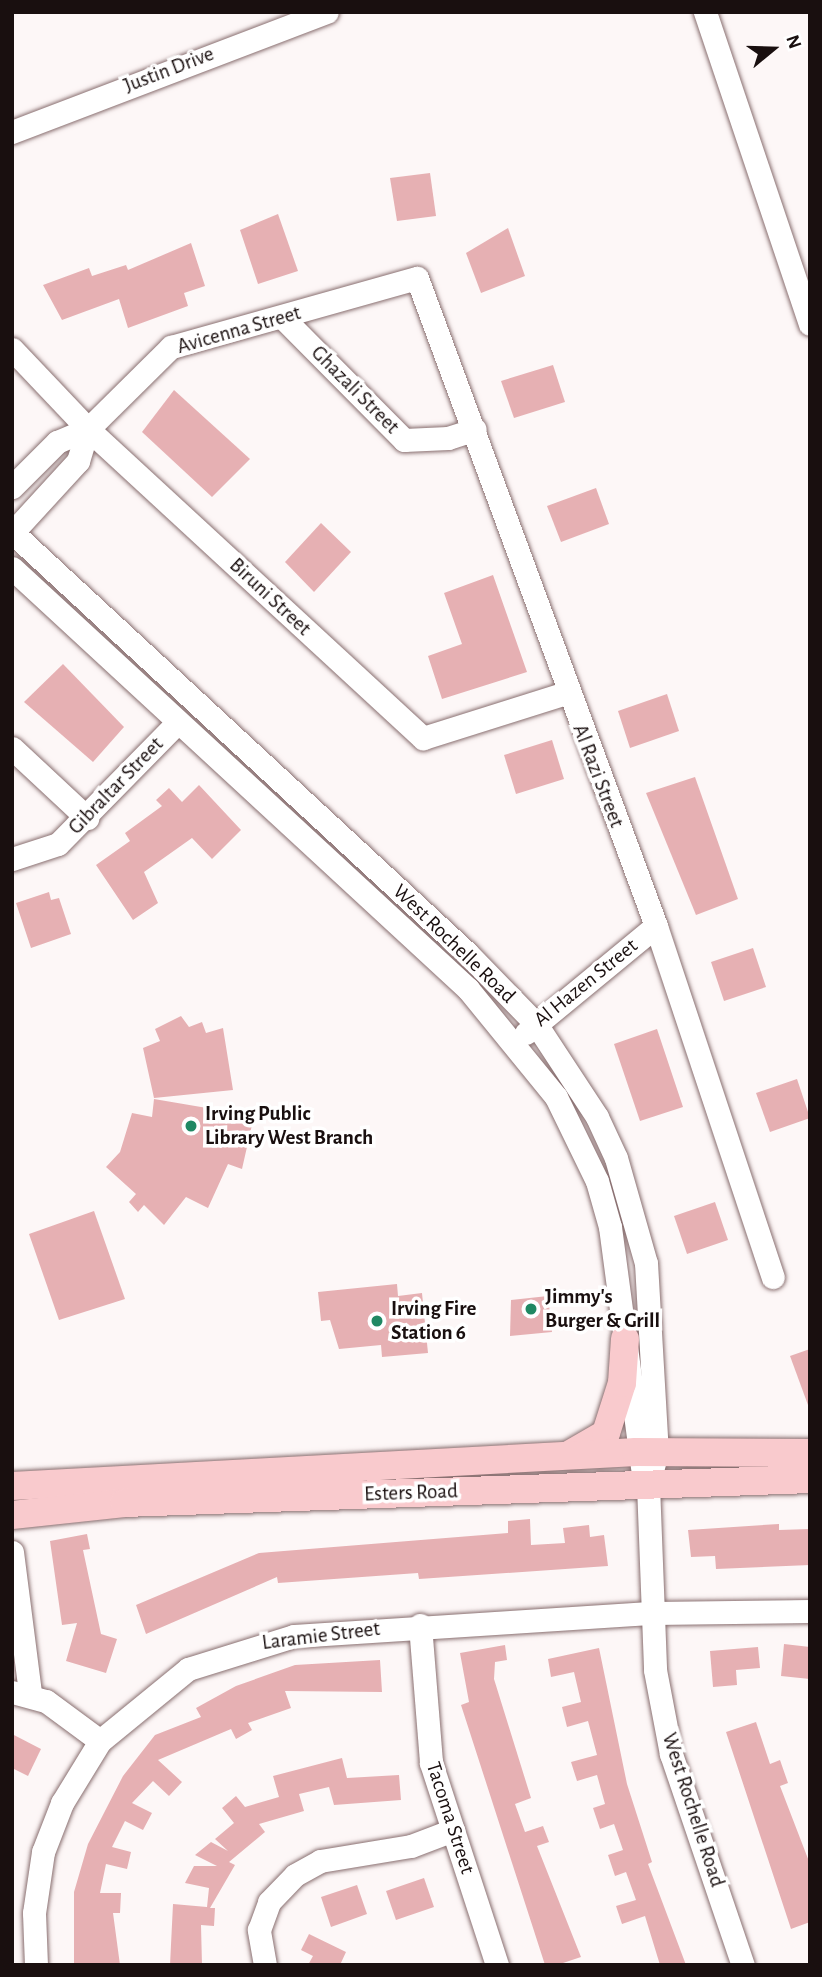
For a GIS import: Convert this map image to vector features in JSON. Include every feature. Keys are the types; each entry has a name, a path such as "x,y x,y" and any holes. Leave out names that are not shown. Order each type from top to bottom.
{"main road":[{"path":"566,1456 606,1433 622,1383 625,1339"},
{"name":"Esters Road","path":"12,1486 646,1452 810,1453"},
{"path":"400,1493 401,1464"},
{"name":"Esters Road","path":"12,1515 124,1503 810,1479"}],"street":[{"name":"Justin Drive","path":"12,132 327,12"},
{"path":"705,12 810,324"},
{"name":"Avicenna Street","path":"12,487 57,442 88,429 171,347 283,318 417,278"},
{"name":"Al Razi Street","path":"417,278 475,429 566,693 656,926 773,1277"},
{"name":"Ghazali Street","path":"283,318 404,440 448,438 475,429"},
{"name":"Biruni Street","path":"12,349 88,429 423,738 566,693"},
{"name":"Avicenna Street","path":"12,533 78,461 88,429"},
{"name":"West Rochelle Road","path":"12,533 536,1024 597,1117 639,1228 652,1331 646,1452 655,1670 671,1754 743,1965"},
{"name":"West Rochelle Road","path":"12,568 515,1041 555,1097 597,1181 620,1276 625,1339 646,1452"},
{"name":"Gibraltar Street","path":"12,859 58,844 87,818 177,723"},
{"path":"12,748 87,818"},
{"name":"Al Hazen Street","path":"515,1041 656,926"},
{"path":"12,1552 21,1692 100,1741"},
{"name":"Laramie Street","path":"36,1965 34,1913 43,1852 62,1803 100,1741 188,1669 258,1642 420,1625 653,1613 810,1611"},
{"name":"Tacoma Street","path":"420,1625 430,1763 497,1965"},
{"path":"265,1965 259,1930 269,1902 295,1875 320,1861 411,1846 453,1830"}],"building":[{"path":"430,173 436,216 397,221 390,178"},
{"path":"278,214 298,271 258,284 240,230"},
{"path":"508,228 525,276 481,293 466,253"},
{"path":"191,243 205,286 184,293 188,306 128,328 119,299 62,320 43,285 89,268 92,276 126,265 128,270"},
{"path":"553,365 565,402 514,418 501,381"},
{"path":"174,390 250,459 212,497 142,432"},
{"path":"596,488 609,524 561,542 547,506"},
{"path":"321,523 351,552 314,592 285,562"},
{"path":"493,575 527,672 442,699 428,656 462,644 444,593"},
{"path":"63,664 124,727 93,762 24,702"},
{"path":"667,694 679,731 630,748 618,711"},
{"path":"552,740 564,779 516,794 504,755"},
{"path":"695,777 738,899 696,915 646,793"},
{"path":"199,785 241,830 212,859 192,838 144,872 158,903 133,920 96,865 130,841 125,833 162,806 156,800 169,788 182,802"},
{"path":"49,892 51,900 59,898 71,934 31,948 16,903"},
{"path":"753,948 766,987 724,1001 711,962"},
{"path":"181,1016 189,1027 202,1022 206,1033 223,1028 233,1090 154,1098 143,1048 160,1041 155,1029"},
{"path":"657,1029 683,1107 640,1121 614,1044"},
{"path":"797,1079 810,1118 770,1132 756,1093"},
{"name":"Irving Public Library West Branch","path":"154,1099 254,1116 242,1169 228,1164 208,1208 186,1197 164,1225 144,1205 138,1212 129,1202 136,1194 106,1167 120,1152 132,1113 152,1117"},
{"path":"715,1202 728,1240 687,1254 674,1216"},
{"path":"94,1211 125,1299 59,1320 29,1234"},
{"name":"Irving Fire Station 6","path":"397,1284 398,1296 422,1293 428,1353 382,1357 381,1345 339,1349 330,1320 321,1321 318,1292"},
{"name":"Jimmy's Burger & Grill","path":"548,1296 552,1332 510,1336 511,1300"},
{"path":"810,1349 810,1405 808,1405 790,1356"},
{"path":"530,1519 531,1545 565,1543 563,1528 589,1525 590,1537 604,1535 608,1566 419,1579 418,1573 278,1583 277,1577 146,1634 136,1605 259,1553 508,1533 508,1521"},
{"path":"779,1524 779,1530 810,1529 810,1565 716,1569 715,1556 691,1557 688,1530"},
{"path":"87,1534 90,1549 83,1550 101,1634 117,1639 106,1673 66,1661 77,1623 62,1625 50,1541"},
{"path":"784,1644 810,1647 810,1679 781,1676"},
{"path":"505,1645 507,1660 495,1662 494,1679 531,1798 515,1804 525,1832 543,1826 549,1842 537,1846 581,1957 557,1965 545,1965 461,1705 469,1702 460,1653"},
{"path":"758,1647 760,1668 736,1670 737,1685 713,1687 710,1651"},
{"path":"599,1648 627,1784 652,1862 648,1864 686,1965 660,1965 645,1916 622,1924 616,1906 636,1900 626,1872 615,1876 608,1855 623,1850 614,1824 600,1829 593,1808 605,1804 597,1775 577,1781 571,1762 597,1755 588,1721 567,1727 562,1707 581,1702 574,1672 551,1677 548,1659"},
{"path":"380,1660 382,1692 285,1691 291,1708 248,1723 252,1730 236,1739 231,1729 158,1760 182,1782 169,1796 153,1781 132,1803 152,1813 143,1830 125,1821 112,1847 131,1852 127,1869 106,1864 100,1893 121,1893 120,1913 113,1913 120,1965 74,1965 74,1892 88,1844 123,1776 155,1735 201,1717 196,1708 236,1686 295,1665"},
{"path":"756,1722 770,1764 780,1760 788,1783 780,1786 810,1864 810,1922 791,1929 726,1732"},
{"path":"12,1734 41,1749 28,1776 12,1768"},
{"path":"342,1758 347,1778 399,1775 401,1800 334,1805 329,1787 299,1794 304,1811 259,1824 265,1832 229,1862 235,1865 210,1908 215,1908 214,1926 201,1925 202,1965 170,1965 173,1904 207,1907 209,1888 185,1883 194,1866 217,1866 195,1855 211,1842 228,1851 215,1839 234,1823 222,1808 236,1796 245,1807 279,1797 273,1776"},
{"path":"424,1878 434,1907 396,1920 386,1891"},
{"path":"357,1885 367,1914 331,1927 321,1897"},
{"path":"309,1934 346,1952 340,1965 308,1965 313,1956 301,1950"}],"place":[{"name":"Irving Public Library West Branch","path":"191,1126"},
{"name":"Jimmy's Burger & Grill","path":"531,1309"},
{"name":"Irving Fire Station 6","path":"377,1321"}]}
